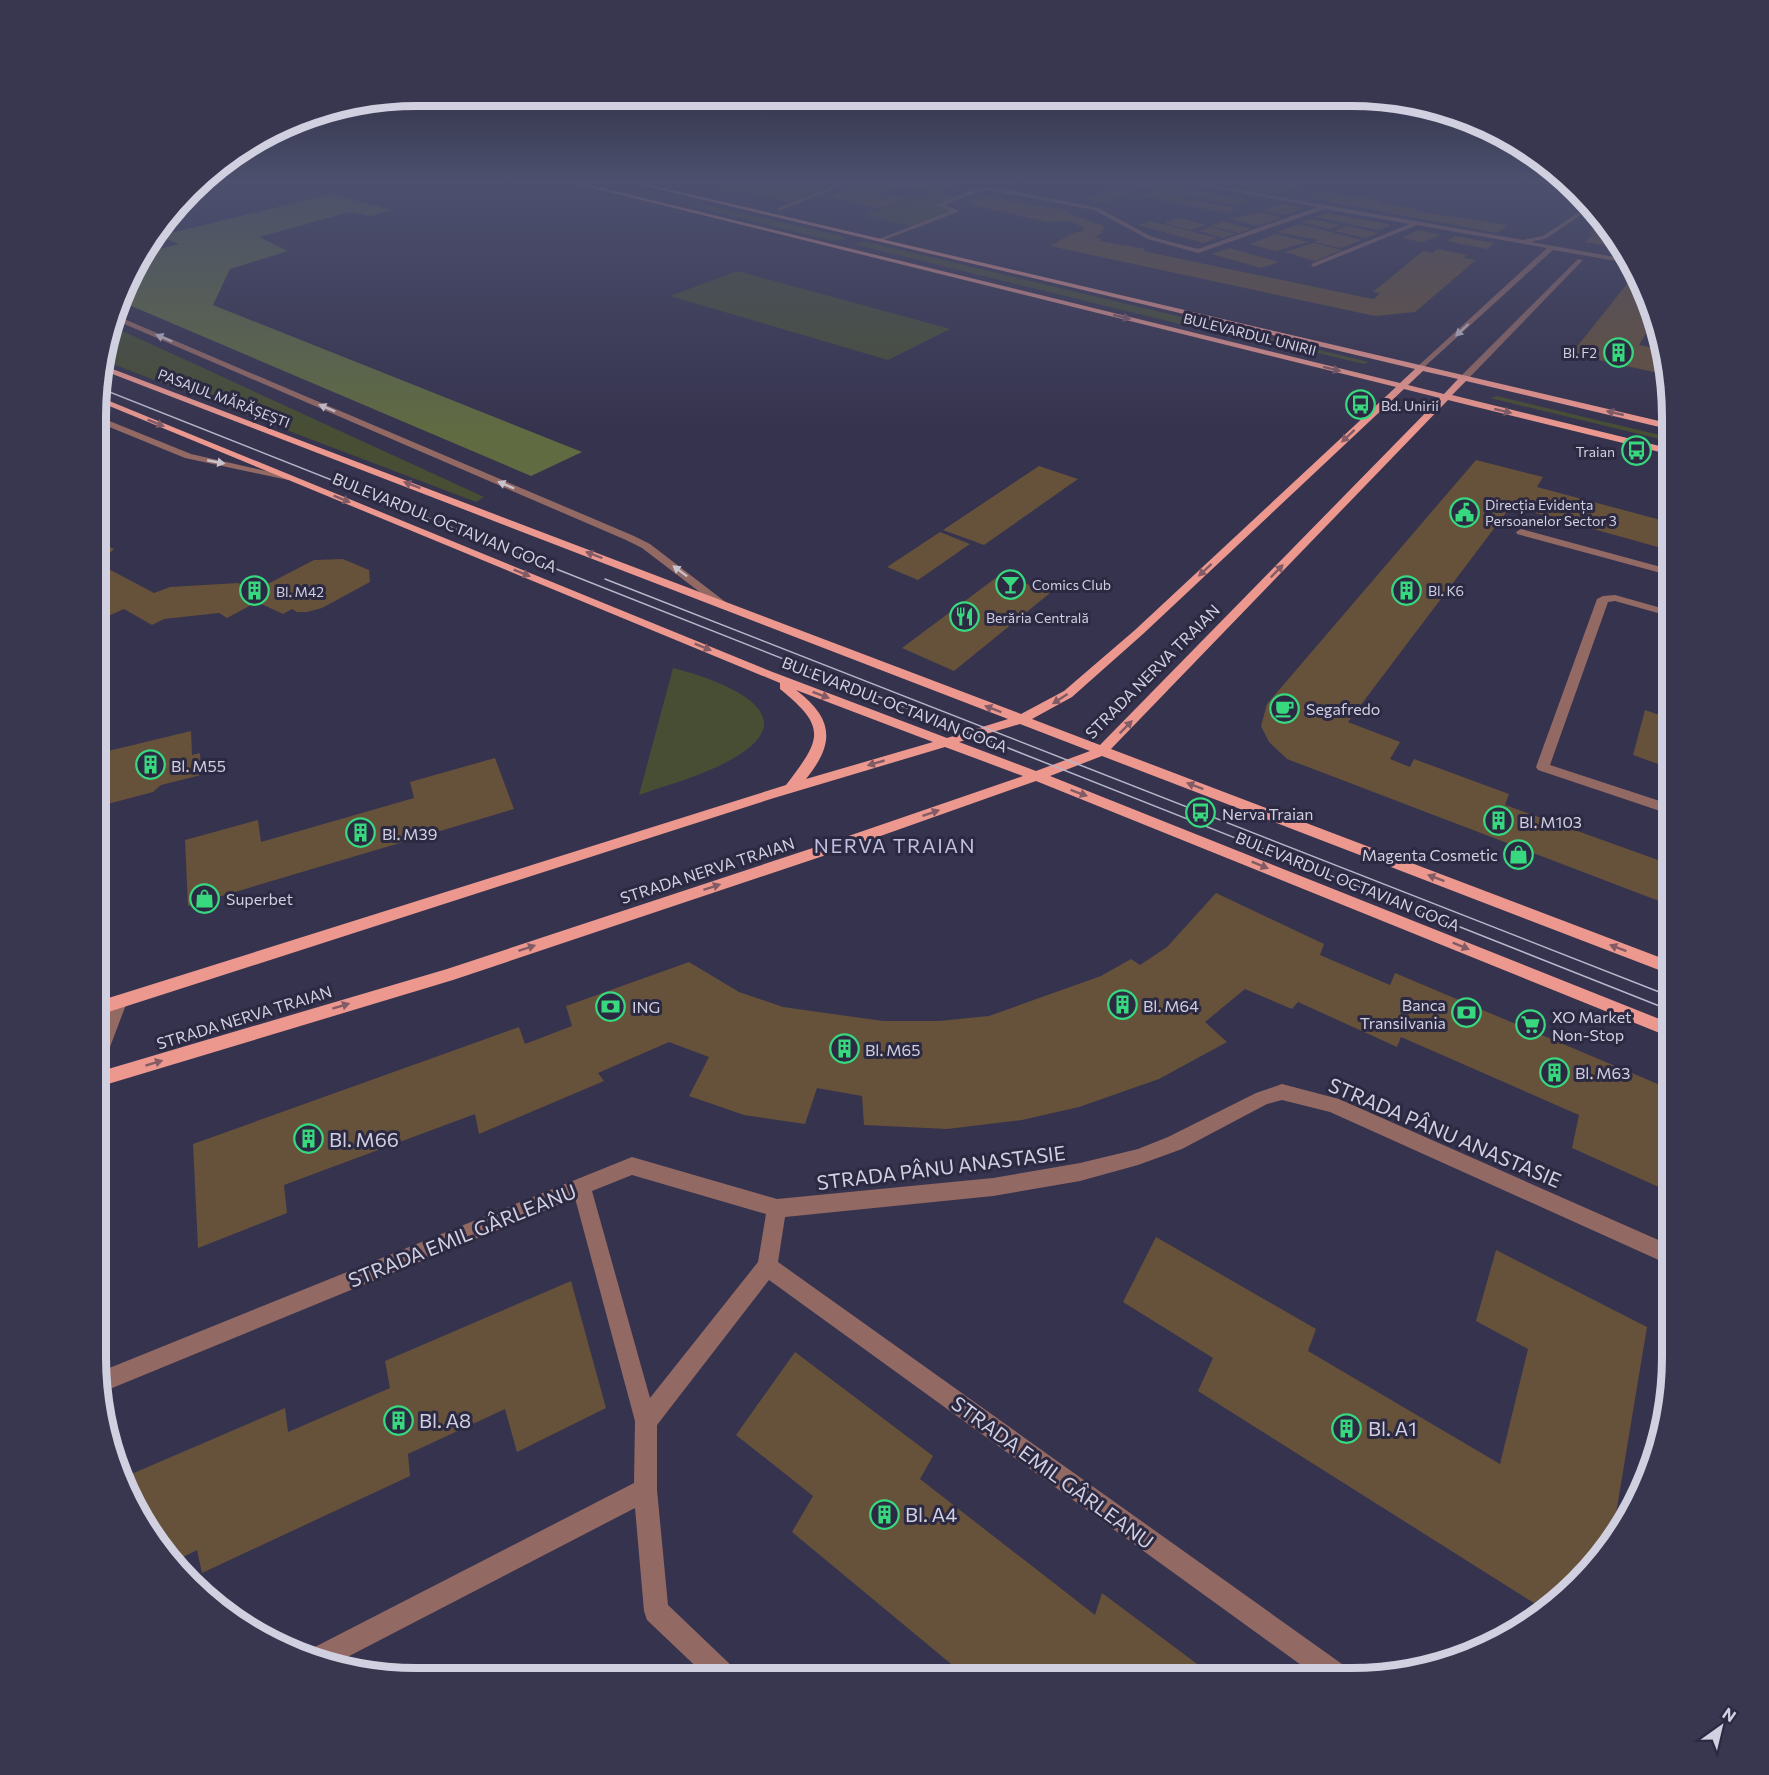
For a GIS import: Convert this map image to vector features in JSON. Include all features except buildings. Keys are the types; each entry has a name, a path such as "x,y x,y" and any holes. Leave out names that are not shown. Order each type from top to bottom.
{"main road":[{"name":"BULEVARDUL UNIRII","path":"913,266 1662,450"},
{"name":"BULEVARDUL UNIRII","path":"988,266 1662,425"},
{"path":"107,1006 791,788 1020,720 1068,694 1130,640 1421,368"},
{"name":"PASAJUL MĂRĂȘEȘTI","path":"110,370 336,455"},
{"name":"STRADA NERVA TRAIAN","path":"107,1077 447,975 1076,764 1101,751 1464,378"},
{"path":"107,402 288,477"},
{"name":"BULEVARDUL OCTAVIAN GOGA","path":"336,455 726,607 1662,965"},
{"name":"BULEVARDUL OCTAVIAN GOGA","path":"288,477 766,674 1123,809 1662,1027"},
{"path":"766,674 793,693 810,709 819,724 822,742 817,758 791,788"}],"street":[{"path":"1421,368 1532,266"},
{"path":"1464,378 1574,266"},
{"name":"BULEVARDUL OCTAVIAN GOGA","path":"122,321 630,538 646,546 726,607"},
{"name":"BULEVARDUL OCTAVIAN GOGA","path":"107,423 188,456 288,477"},
{"path":"1521,532 1662,570"},
{"path":"1662,611 1615,598 1603,599 1543,767 1662,807"},
{"path":"107,1032 119,1002"},
{"name":"STRADA PÂNU ANASTASIE","path":"777,1208 993,1187 1080,1172 1138,1157 1175,1143 1262,1098 1282,1092 1333,1105 1662,1252"},
{"name":"STRADA EMIL GÂRLEANU","path":"107,1379 632,1166 777,1208"},
{"path":"581,1186 646,1421 645,1490 656,1611 716,1668"},
{"path":"646,1421 767,1266 777,1208"},
{"name":"STRADA EMIL GÂRLEANU","path":"767,1266 1326,1668"},
{"path":"326,1655 645,1490"}],"green space":[{"path":"146,266 240,266 230,269 213,305 582,452 531,476 128,305"},
{"path":"942,266 968,266 1369,362 1364,364 1226,331 1184,325"},
{"path":"737,271 950,329 888,360 670,296"},
{"path":"119,330 484,497 476,502 111,363"},
{"path":"1497,396 1662,436 1662,440 1490,398"},
{"path":"673,668 732,689 749,700 761,712 764,726 756,741 734,758 699,774 639,795"}],"tram line":[{"path":"108,391 1662,1007"},
{"path":"605,579 1662,993"}],"place":[{"name":"Bl. F2","path":"1618,352"},
{"name":"Bd. Unirii","path":"1360,405"},
{"name":"Traian","path":"1636,451"},
{"name":"Direcția Evidența Persoanelor Sector 3","path":"1464,512"},
{"name":"Comics Club","path":"1011,584"},
{"name":"Bl. K6","path":"1407,590"},
{"name":"Bl. M42","path":"255,591"},
{"name":"Berăria Centrală","path":"965,617"},
{"name":"Segafredo","path":"1285,708"},
{"name":"Bl. M55","path":"150,765"},
{"name":"Nerva Traian","path":"1201,813"},
{"name":"Bl. M103","path":"1498,821"},
{"name":"Bl. M39","path":"361,833"},
{"name":"Magenta Cosmetic","path":"1519,854"},
{"name":"Superbet","path":"205,898"},
{"name":"Bl. M64","path":"1122,1005"},
{"name":"ING","path":"611,1006"},
{"name":"Banca Transilvania","path":"1467,1013"},
{"name":"XO Market Non-Stop","path":"1531,1025"},
{"name":"Bl. M65","path":"844,1049"},
{"name":"Bl. M63","path":"1554,1072"},
{"name":"Bl. M66","path":"308,1139"},
{"name":"Bl. A8","path":"398,1420"},
{"name":"Bl. A1","path":"1347,1428"},
{"name":"Bl. A4","path":"884,1514"}],"district":[{"name":"NERVA TRAIAN","path":"895,845"}]}
